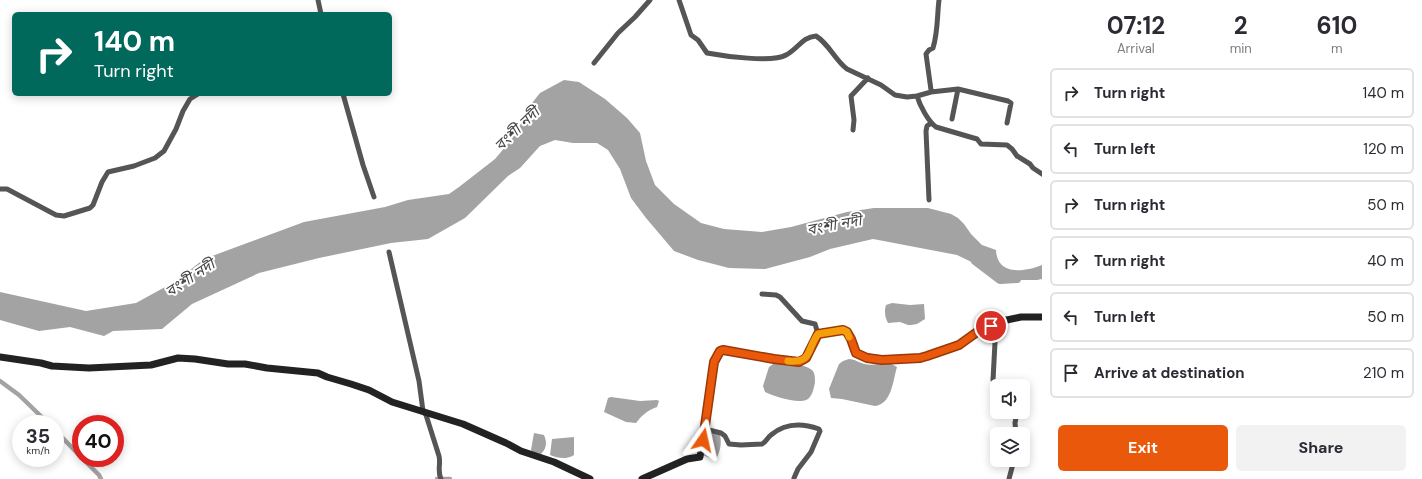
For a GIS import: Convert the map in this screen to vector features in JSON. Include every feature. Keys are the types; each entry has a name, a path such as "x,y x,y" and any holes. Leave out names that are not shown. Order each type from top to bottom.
{"street":[{"path":"318,0 321,12"},
{"path":"594,64 618,33 650,0"},
{"path":"679,0 691,35 698,40 707,53 747,58 776,58 786,56 804,39 810,36 816,36 822,39 842,66 868,78 896,95 908,97 931,92 958,89 1008,101 1011,103 1007,123"},
{"path":"931,92 926,54 933,48 936,39 939,0"},
{"path":"853,130 854,120 851,96 868,78"},
{"path":"952,119 958,89"},
{"path":"0,189 7,189 56,215 64,216 90,208 93,205 102,182 108,172 148,161 164,151 190,99 195,96"},
{"path":"343,96 374,197"},
{"path":"917,96 919,103 931,123 936,127 977,139 981,144 1007,145 1017,156 1042,174"},
{"path":"929,200 926,131 927,126 931,123"},
{"path":"389,252 418,381 422,411 426,415 439,456 440,461 438,472 440,478"},
{"path":"642,479 687,459 700,457 714,362 720,351 723,350 799,362 806,358 818,334 815,324 802,320 780,297 776,295 762,294"},
{"path":"818,334 843,330 847,332 851,339 856,353 867,358 882,360 920,358 959,345 984,327 991,326 1002,321 1022,317 1042,317"},
{"path":"993,379 996,324"},
{"path":"0,357 73,368 151,365 178,358 318,373 369,390 392,402 462,424 506,442 521,451 554,462 590,479"},
{"path":"705,430 718,432 725,436 729,444 741,445 762,444 771,434 787,426 800,425 819,428 820,431 811,452 798,469 794,478"},
{"path":"1009,479 1012,467"}],"water":[{"path":"564,80 579,82 605,99 627,118 640,133 646,161 655,185 674,204 701,223 724,229 762,232 791,227 847,212 874,208 928,208 951,214 958,218 982,245 996,250 1001,264 1007,268 1020,270 1042,265 1042,279 1009,280 957,255 873,239 830,249 810,257 765,269 729,268 698,260 674,251 646,218 631,198 620,169 608,150 597,143 573,143 555,140 540,146 520,168 508,176 465,218 428,239 391,243 319,258 259,273 192,304 162,329 113,331 104,336 70,327 39,331 0,320 0,292 86,311 136,303 176,281 204,259 304,222 385,207 408,200 449,194 495,159 511,140 522,122 528,108 540,93"},
{"path":"892,303 910,305 924,304 925,319 917,324 911,325 900,322 888,323 885,314 885,307 886,305"},
{"path":"849,359 869,365 889,363 897,367 891,391 885,401 875,406 831,398 829,389 839,364"},
{"path":"776,362 800,365 812,370 815,382 808,399 797,401 765,392 763,386 769,367"},
{"path":"611,397 640,401 659,401 657,407 645,413 636,423 626,422 604,412 608,398"},
{"path":"710,432 720,435 721,438 721,445 715,460 703,455 706,434"},
{"path":"534,433 544,435 545,438 545,447 541,454 533,453 531,450"},
{"path":"574,437 574,455 568,458 562,458 550,455 552,439"}],"waterway":[{"name":"বংশী নদী","path":"975,261 1000,280 1017,279"},
{"path":"0,381 19,395 40,415"},
{"path":"64,439 72,448"},
{"path":"91,467 101,479"},
{"path":"437,479 450,479"}],"slow traffic":[{"path":"788,361 799,362 806,358 818,334 843,330 847,332 849,337"}],"route":[{"path":"703,440 714,362 720,351 723,350 799,362 806,358 818,334 843,330 847,332 851,339 856,353 867,358 882,360 897,358 920,358 959,345 984,327 991,326"}]}
